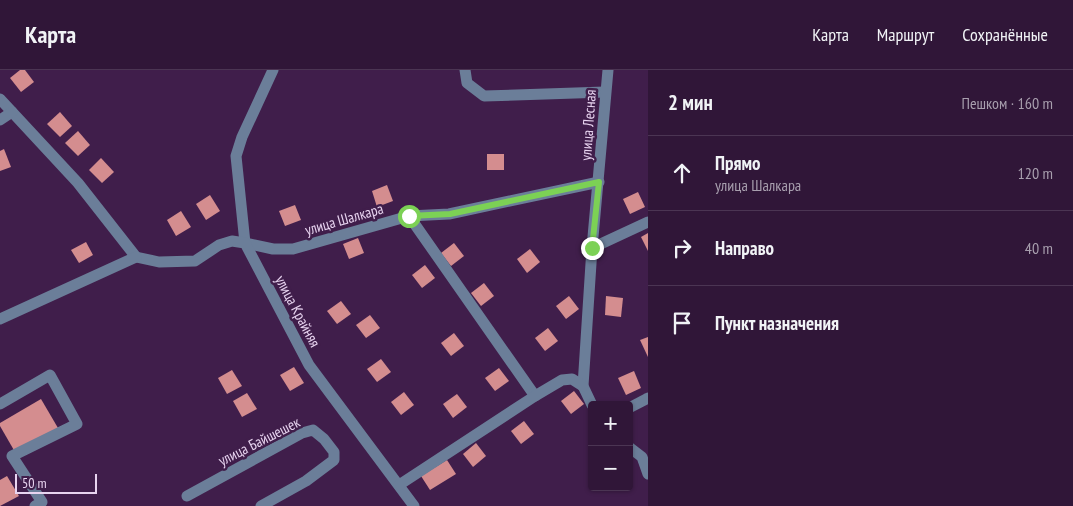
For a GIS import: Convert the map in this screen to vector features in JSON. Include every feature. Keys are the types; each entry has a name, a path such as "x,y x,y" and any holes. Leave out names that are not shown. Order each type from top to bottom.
{"street":[{"path":"0,319 136,257 160,262 195,261 219,245 232,241 245,243 236,156 242,137 273,70"},
{"path":"465,70 467,83 484,96 606,92"},
{"name":"улица Лесная","path":"583,386 592,248 608,70"},
{"path":"0,99 78,183 136,257"},
{"path":"0,120 12,112"},
{"name":"улица Шалкара","path":"245,243 273,249 293,249 409,216 450,214 599,182"},
{"path":"409,216 535,396"},
{"path":"592,248 648,222"},
{"name":"улица Крайняя","path":"245,243 309,365 414,506"},
{"path":"0,404 50,375 77,424 12,456 42,502 35,506"},
{"path":"399,485 562,380 572,379 583,386 590,401"},
{"path":"633,406 648,398"},
{"name":"улица Байшешек","path":"187,496 302,433 313,430 324,439 334,452 334,460 306,481 261,506"},
{"path":"633,449 642,457 648,474"}],"building":[{"path":"20,70 25,70 34,82 21,92 10,78"},
{"path":"60,112 72,126 60,137 47,124"},
{"path":"78,131 90,145 78,156 65,143"},
{"path":"4,149 11,167 0,171 0,151"},
{"path":"487,154 504,154 504,170 487,170"},
{"path":"101,158 114,172 102,183 89,170"},
{"path":"387,185 393,201 377,207 372,191"},
{"path":"638,192 645,207 630,214 623,199"},
{"path":"210,195 220,211 206,220 196,204"},
{"path":"295,205 301,220 285,226 279,211"},
{"path":"181,211 191,227 176,236 167,220"},
{"path":"648,233 648,251 641,237"},
{"path":"358,238 364,253 349,259 343,244"},
{"path":"86,242 93,255 79,263 71,250"},
{"path":"454,243 464,256 451,266 441,253"},
{"path":"530,249 540,262 527,273 517,259"},
{"path":"425,265 435,278 422,288 412,275"},
{"path":"484,283 494,296 481,306 471,293"},
{"path":"569,296 579,309 566,319 556,306"},
{"path":"606,296 623,298 621,317 605,315"},
{"path":"341,301 351,314 337,324 327,311"},
{"path":"370,315 380,328 366,338 356,325"},
{"path":"548,328 558,341 545,351 535,338"},
{"path":"454,333 464,346 451,356 441,343"},
{"path":"648,337 648,357 640,340"},
{"path":"381,359 391,372 377,382 367,369"},
{"path":"294,367 304,383 290,391 280,375"},
{"path":"499,368 509,381 495,391 485,378"},
{"path":"232,370 242,386 227,394 218,378"},
{"path":"634,371 641,388 626,395 618,378"},
{"path":"574,391 584,404 571,414 561,401"},
{"path":"404,392 414,405 401,415 391,402"},
{"path":"247,393 257,409 242,417 233,401"},
{"path":"457,394 467,407 453,418 443,404"},
{"path":"41,399 58,428 15,452 0,423"},
{"path":"524,421 534,434 521,444 511,431"},
{"path":"476,443 486,456 473,467 463,454"},
{"path":"447,460 456,474 430,490 421,476"},
{"path":"7,476 19,496 0,506 0,480"}],"route":[{"path":"409,216 450,214 599,182 592,248"}]}
